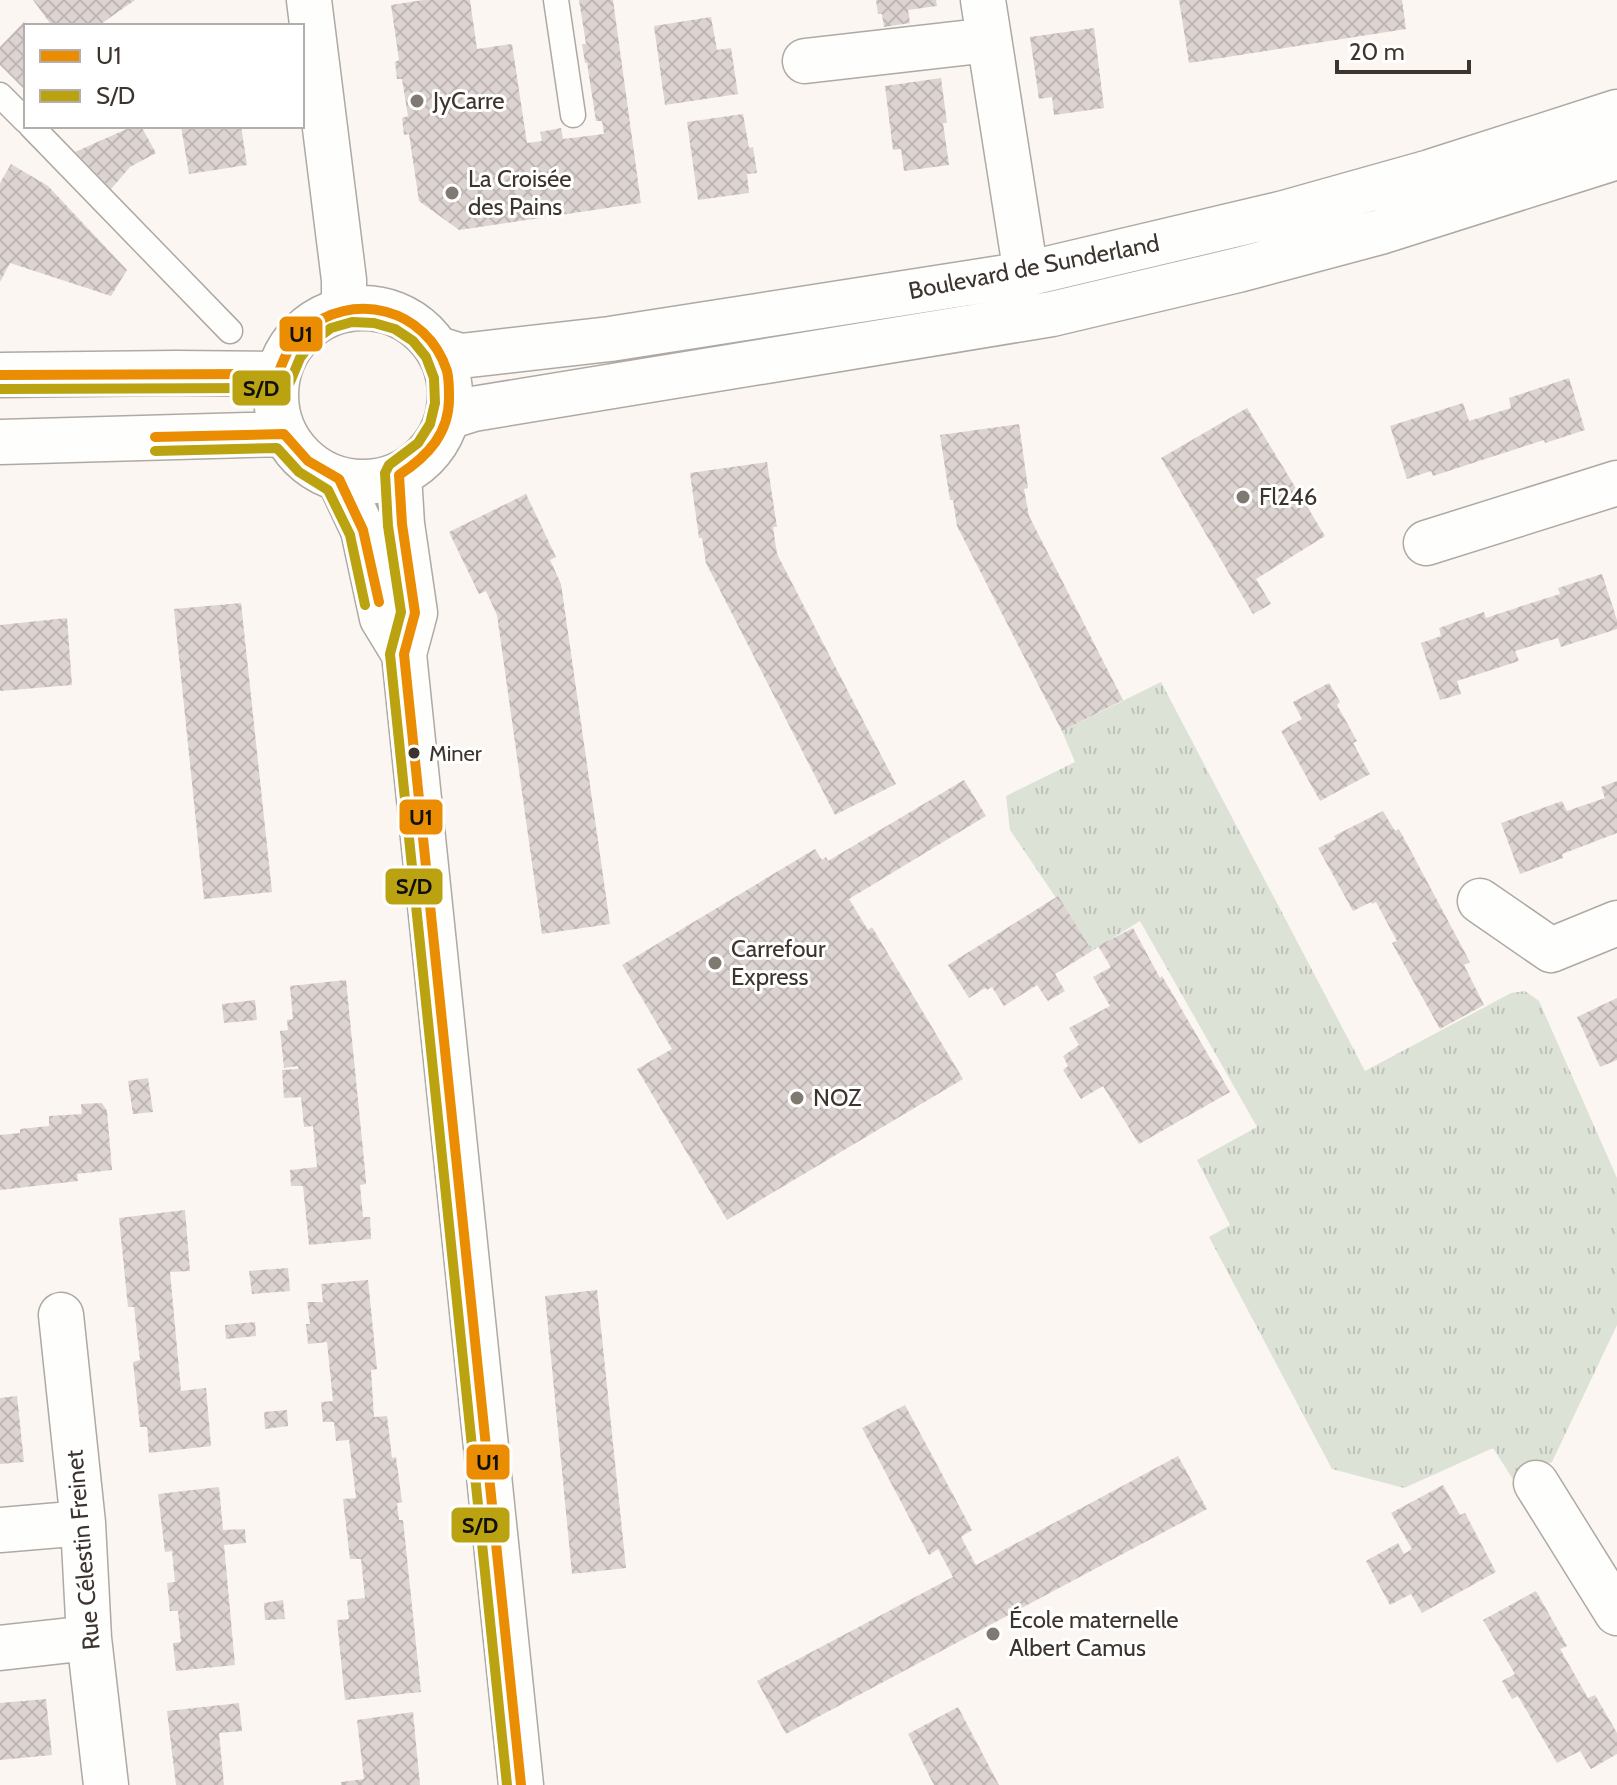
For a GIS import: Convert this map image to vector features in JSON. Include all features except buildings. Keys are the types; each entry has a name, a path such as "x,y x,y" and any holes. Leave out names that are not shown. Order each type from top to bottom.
{"main road":[{"path":"309,0 344,280 344,310"},
{"path":"805,61 986,20 1026,274"},
{"name":"Boulevard de Sunderland","path":"438,349 461,356 610,339 1026,274 1299,209 1430,172 1617,112"},
{"name":"Boulevard de Sunderland","path":"448,417 473,409 1052,314 1238,270 1380,232 1617,157"},
{"path":"365,307 387,310 425,332 438,349 447,371 451,394 448,417 438,441 421,461 399,475 369,482 339,479 317,469 298,454 284,434 275,395 278,374 287,352 302,332 321,318 365,307"},
{"path":"0,375 278,374"},
{"path":"0,442 284,434"},
{"path":"399,475 402,524 415,613 404,654 521,1785"},
{"path":"339,479 363,530 382,618 404,654"},
{"path":"1426,543 1617,483"},
{"path":"1480,901 1551,950 1617,923"},
{"name":"Rue Célestin Freinet","path":"61,1315 83,1523 89,1638 106,1785"},
{"path":"1536,1483 1617,1613"},
{"path":"0,1530 83,1523"},
{"path":"0,1648 89,1638"}],"lane":[{"path":"556,0 573,115"},
{"path":"0,95 24,119"},
{"path":"33,128 230,331"}],"green space":[{"path":"1161,682 1365,1071 1511,993 1525,991 1539,1001 1617,1178 1617,1325 1552,1462 1514,1481 1493,1448 1404,1488 1332,1469 1209,1237 1230,1225 1197,1160 1257,1127 1140,921 1092,951 1010,830 1006,796 1075,762 1062,731"}],"transit line":[{"name":"U1","path":"0,375 278,374 291,346 303,332 322,319 343,311 365,309 386,312 406,320 423,332 437,349 447,371 448,409 441,432 428,451 399,475 402,524 415,613 404,654 521,1785"},
{"name":"S/D","path":"0,389 281,388 290,382 300,358 311,343 331,328 352,322 374,323 395,329 413,341 426,357 434,378 435,403 430,424 418,443 389,465 385,473 388,526 401,612 390,654 507,1785"},
{"name":"U1","path":"155,437 284,434 308,461 339,479 363,530 379,602"},
{"name":"S/D","path":"155,451 277,448 299,472 328,490 350,535 365,605"}],"place":[{"name":"JyCarre","path":"417,101"},
{"name":"La Croisée des Pains","path":"452,193"},
{"name":"Fl246","path":"1243,497"},
{"name":"Miner","path":"414,753"},
{"name":"Carrefour Express","path":"715,963"},
{"name":"NOZ","path":"797,1098"},
{"name":"École maternelle Albert Camus","path":"993,1634"}]}
